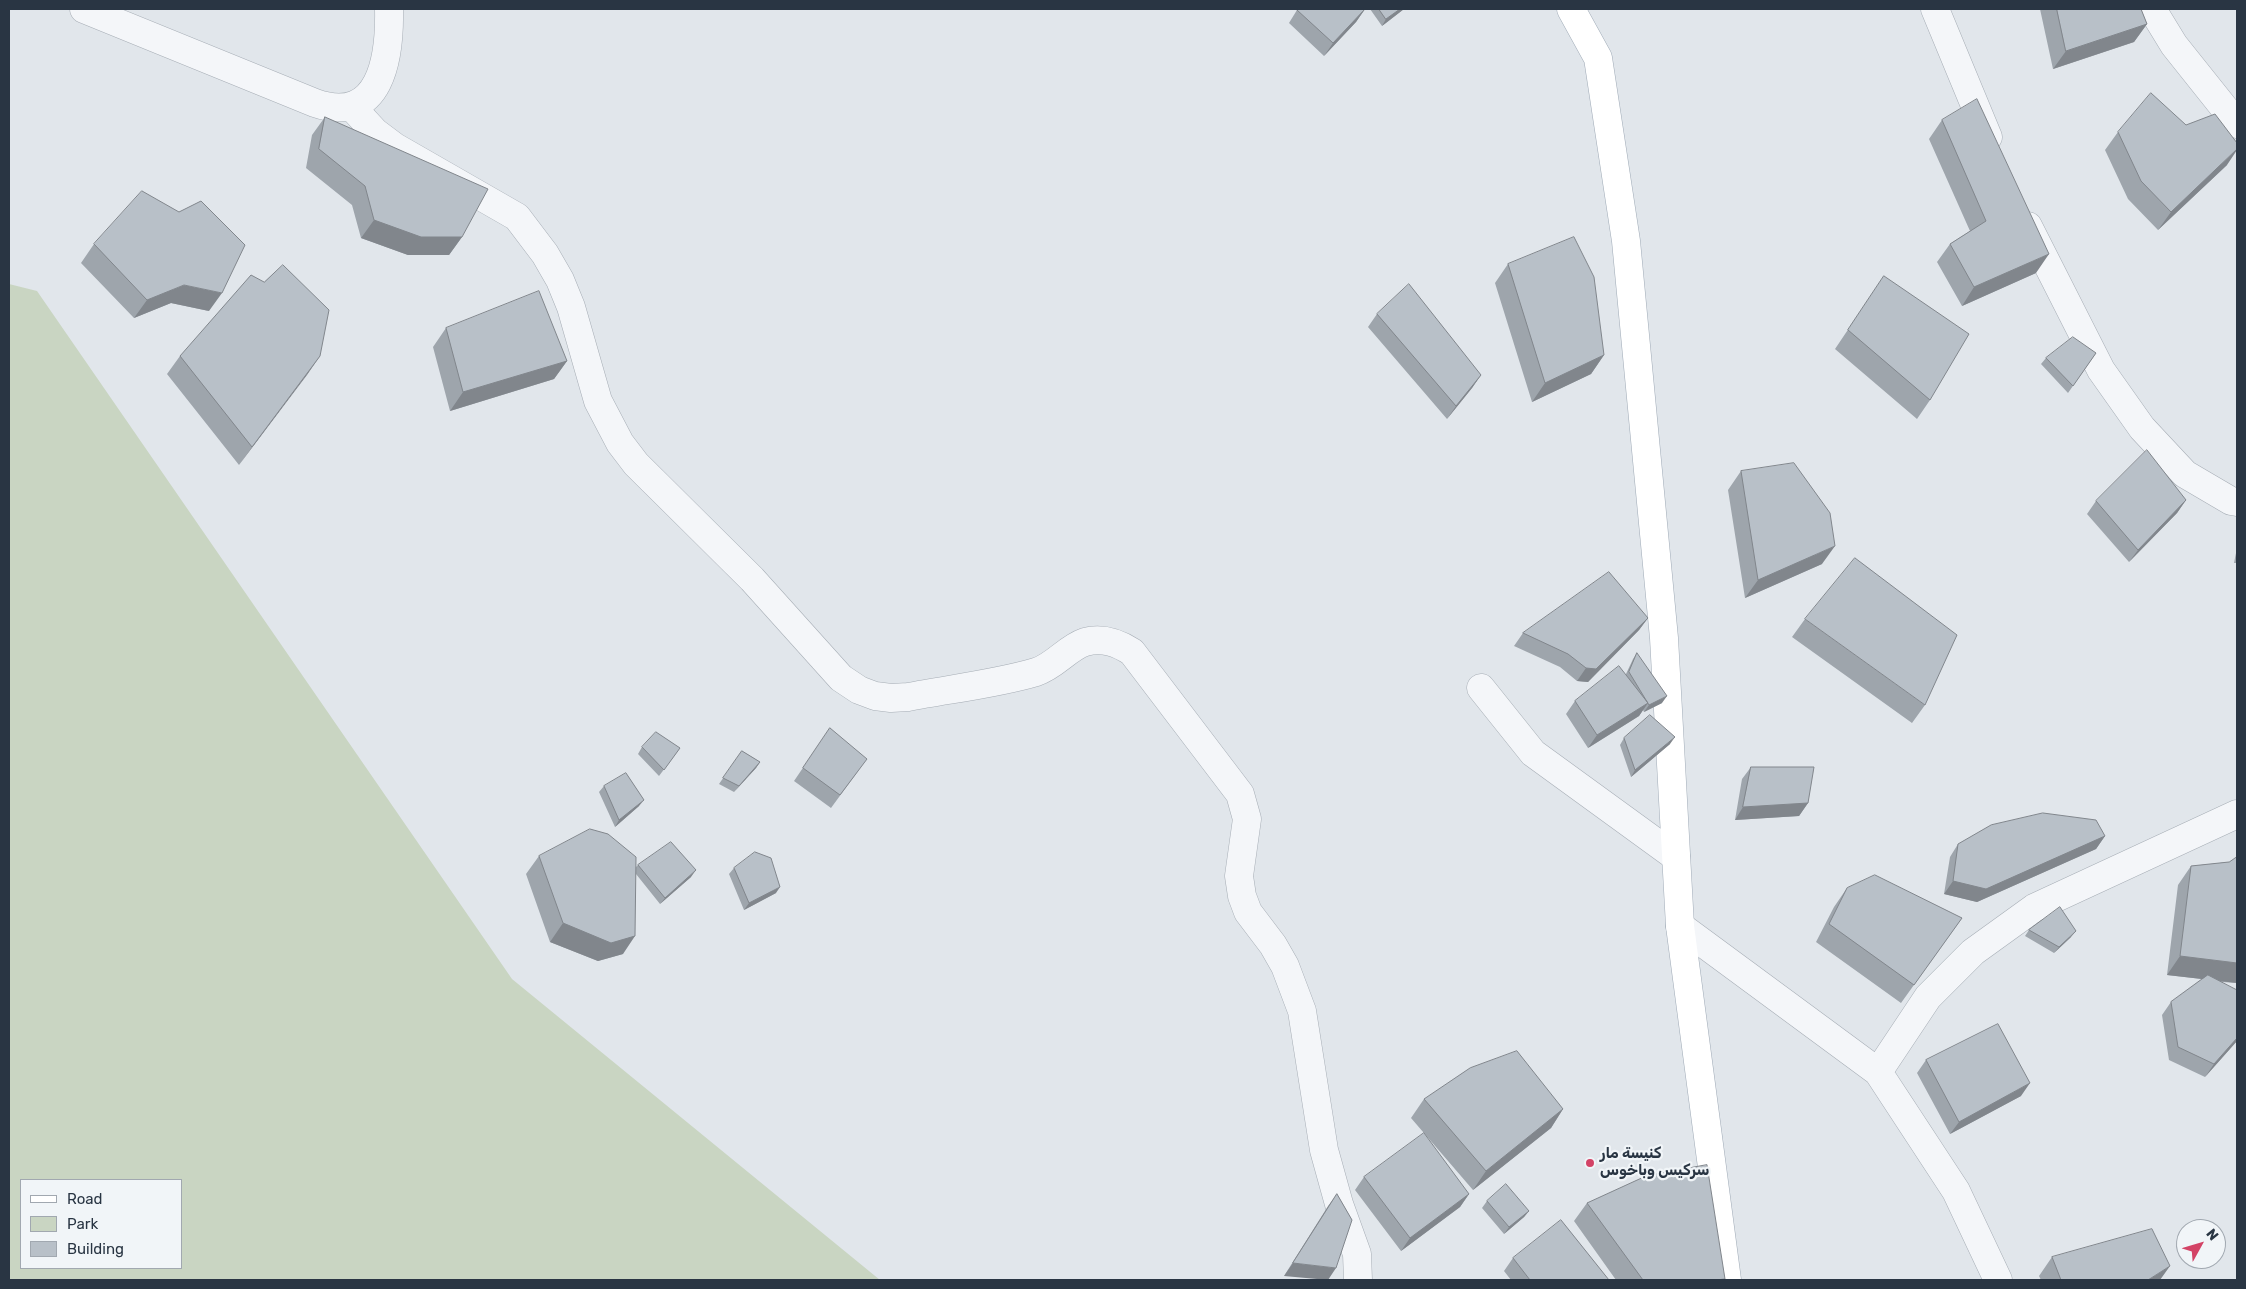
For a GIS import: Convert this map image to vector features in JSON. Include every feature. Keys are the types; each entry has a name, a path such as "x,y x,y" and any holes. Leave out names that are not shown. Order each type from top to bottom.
{"main road":[{"path":"1571,9 1598,58 1626,241 1664,638 1680,926 1727,1280"}],"street":[{"path":"84,9 315,103 338,109 361,102 370,93 384,68 387,50 388,9"},
{"path":"1935,9 1967,89 1998,158"},
{"path":"2152,9 2174,45 2237,124"},
{"path":"351,106 375,132 395,147 517,217 545,254 560,280 571,307 598,401 620,443 653,482 770,597 841,678 859,690 874,696 908,697 1025,674 1049,666 1084,642 1101,640 1118,643 1132,652 1240,794 1245,806 1246,832 1242,844 1239,876 1242,896 1248,912 1273,945 1285,966 1302,1011 1324,1150 1339,1204 1357,1254 1358,1280"},
{"path":"2017,201 2040,253 2102,370 2142,428 2185,474 2231,501 2237,502"},
{"path":"1481,688 1533,754 1676,857"},
{"path":"1878,1072 1928,997 1973,952 2034,908 2237,814"},
{"path":"1680,926 1878,1072 1956,1191 1998,1280"}],"green space":[{"path":"9,284 37,291 512,979 880,1280 9,1280"}],"building":[{"path":"1365,9 1333,43 1297,10"},
{"path":"1379,9 1400,9 1386,19"},
{"path":"2057,9 2141,9 2147,24 2066,51"},
{"path":"2151,93 2186,125 2215,114 2237,143 2237,149 2171,212 2141,181 2118,132"},
{"path":"1977,99 2049,254 1974,287 1950,244 1986,221 1942,120"},
{"path":"325,117 488,189 462,237 421,237 374,220 365,186 319,149"},
{"path":"142,191 179,212 201,201 245,245 222,293 184,285 147,300 94,244"},
{"path":"1574,237 1594,277 1604,355 1545,383 1508,264"},
{"path":"283,265 329,310 320,356 252,447 180,356 251,275 264,282"},
{"path":"1884,276 1969,334 1930,400 1848,330"},
{"path":"1409,284 1481,375 1456,406 1377,314"},
{"path":"539,291 567,361 463,392 446,328"},
{"path":"2073,337 2096,353 2073,386 2046,358"},
{"path":"2147,450 2186,500 2138,550 2096,501"},
{"path":"1794,463 1830,513 1835,546 1758,580 1741,471"},
{"path":"1855,558 1957,635 1925,705 1805,619"},
{"path":"1609,572 1648,618 1596,669 1586,668 1568,654 1523,633"},
{"path":"1637,653 1667,696 1649,705 1629,672"},
{"path":"1619,666 1648,703 1597,735 1575,701"},
{"path":"1650,715 1675,737 1635,770 1624,738"},
{"path":"830,728 867,759 840,795 803,768"},
{"path":"656,732 680,748 664,770 642,747"},
{"path":"742,751 760,762 739,786 723,778"},
{"path":"1751,767 1814,767 1808,803 1743,807"},
{"path":"626,773 644,800 619,820 604,786"},
{"path":"2043,813 2096,820 2105,836 1986,889 1953,881 1958,844 1991,825"},
{"path":"590,829 608,834 636,857 635,936 611,943 563,923 539,856"},
{"path":"671,842 696,870 665,898 638,865"},
{"path":"755,852 771,858 780,887 749,903 734,868"},
{"path":"2237,857 2237,963 2180,956 2191,866 2229,862"},
{"path":"1875,875 1962,918 1914,985 1829,924 1847,888"},
{"path":"2060,907 2076,931 2059,947 2029,930"},
{"path":"2208,975 2237,990 2237,1038 2214,1064 2178,1047 2171,1002"},
{"path":"1998,1024 2030,1083 1959,1122 1926,1060"},
{"path":"1517,1051 1563,1109 1486,1171 1424,1099 1470,1068"},
{"path":"1424,1133 1469,1194 1410,1238 1364,1177"},
{"path":"1707,1165 1725,1279 1643,1280 1587,1203 1646,1176"},
{"path":"1506,1184 1529,1211 1509,1227 1487,1201"},
{"path":"1337,1194 1352,1220 1336,1268 1293,1263"},
{"path":"1561,1220 1609,1280 1530,1280 1513,1258"},
{"path":"2152,1229 2170,1266 2148,1280 2061,1280 2052,1257"}],"place":[{"name":"كنيسة مار سركيس وباخوس","path":"1590,1163"}]}
